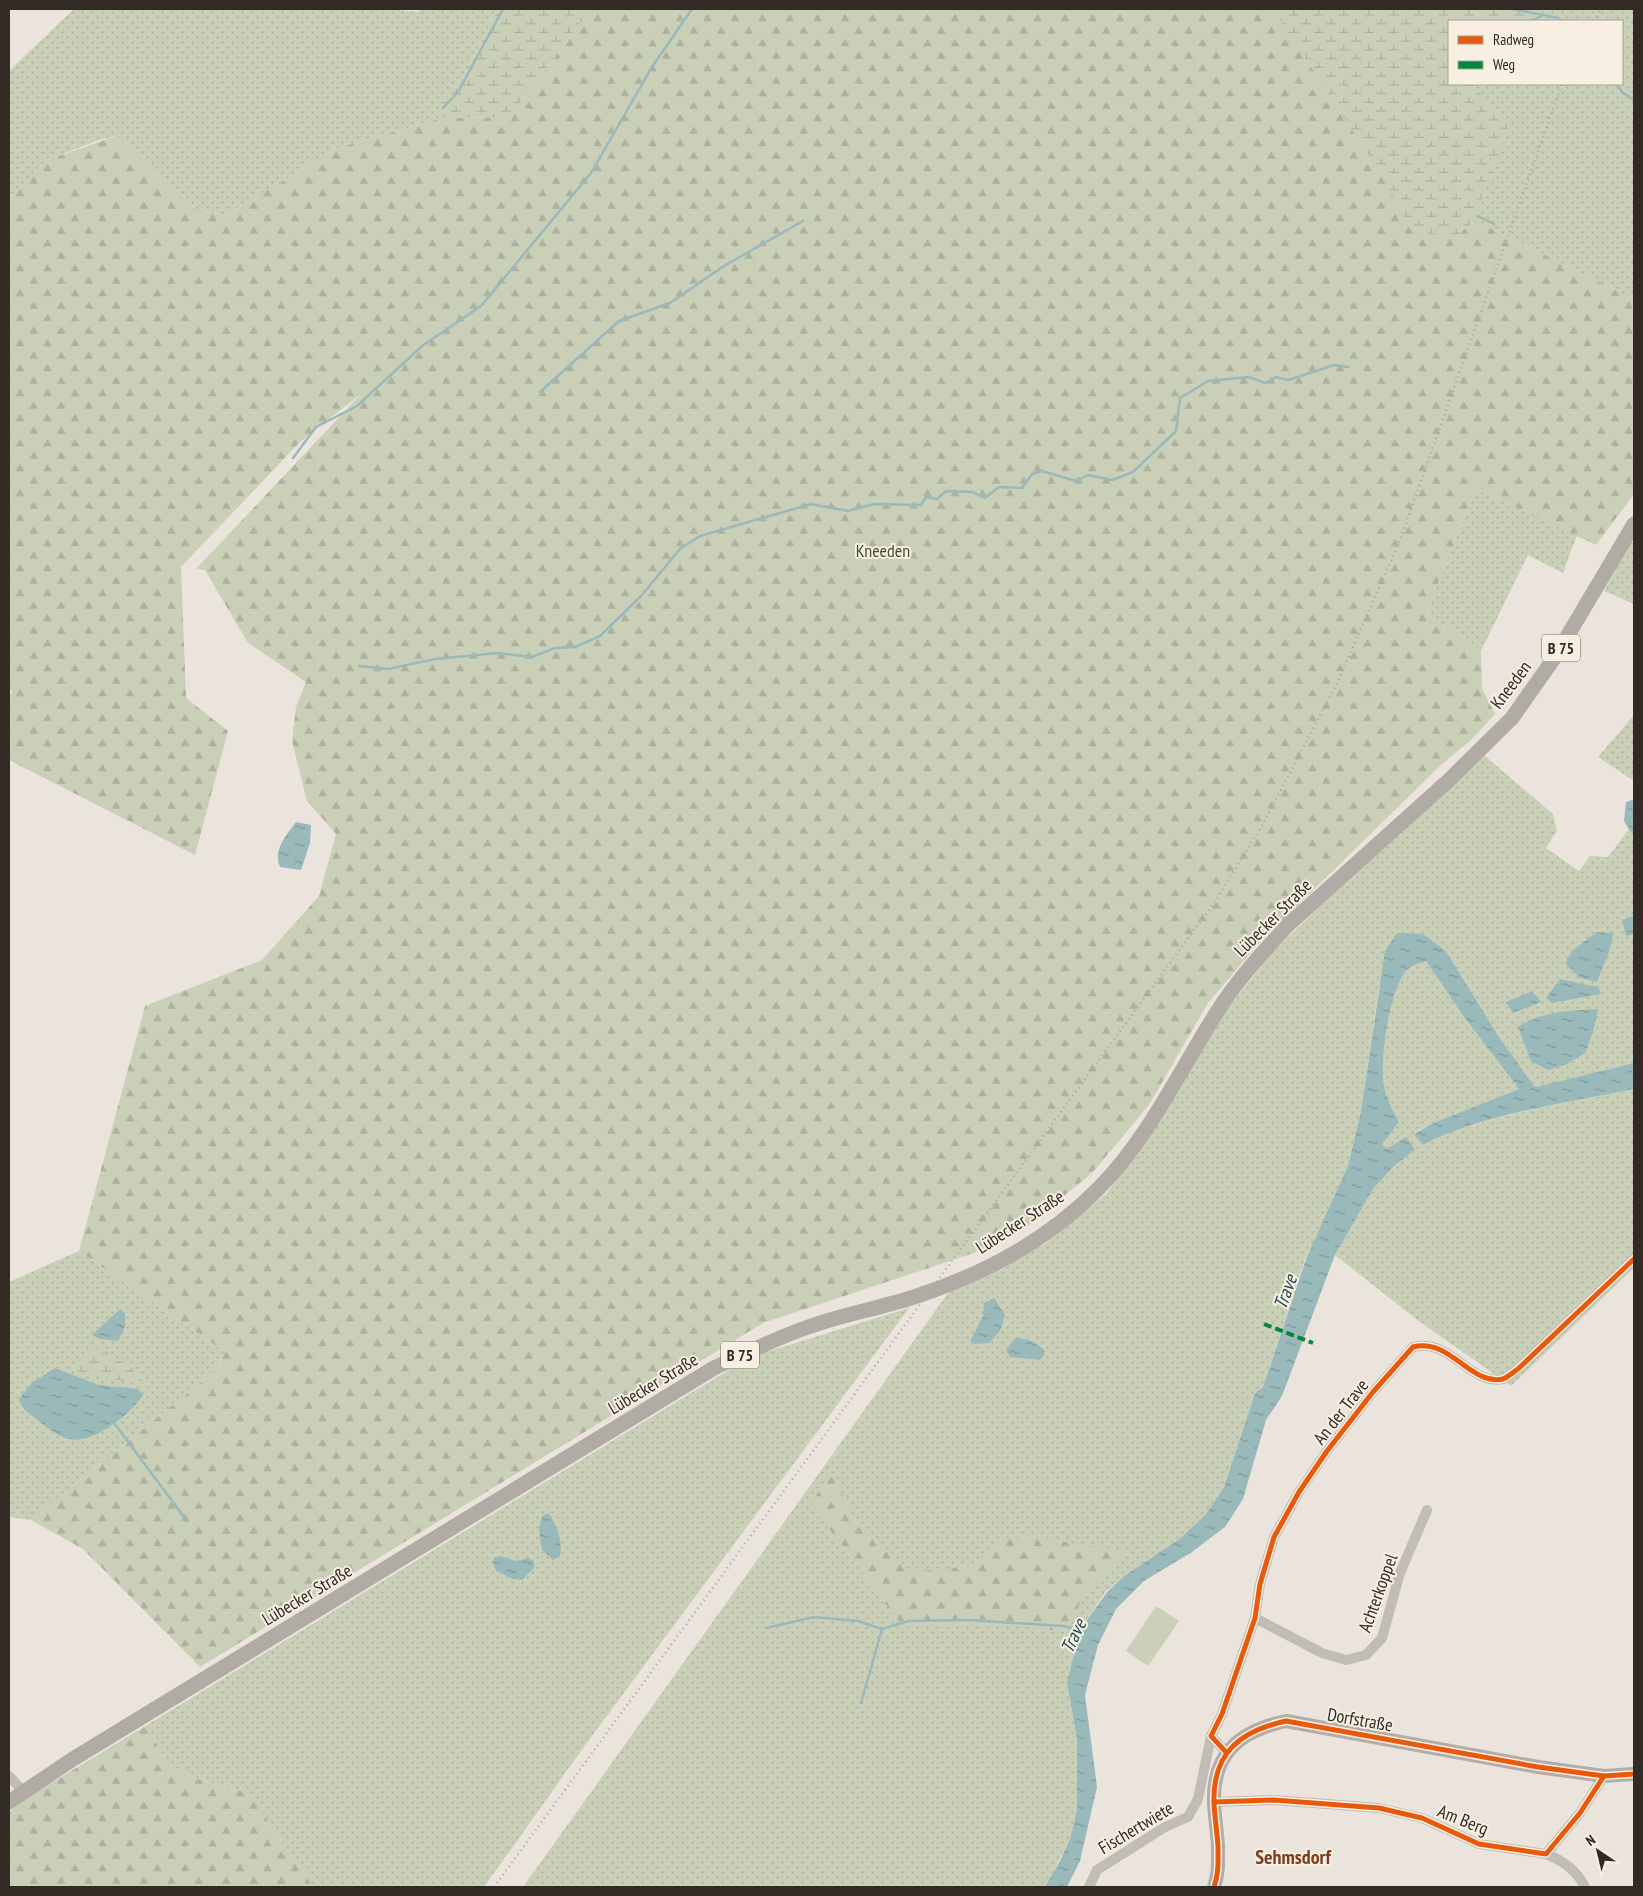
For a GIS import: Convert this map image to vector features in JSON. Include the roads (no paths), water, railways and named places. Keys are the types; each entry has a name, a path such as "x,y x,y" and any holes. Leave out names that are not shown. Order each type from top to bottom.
{"main road":[{"name":"Kneeden","path":"1387,837 1471,760 1512,718 1555,657 1634,524"},
{"name":"Lübecker Straße","path":"9,1802 23,1791 714,1368 760,1346 812,1326 911,1298 964,1279 1003,1259 1041,1236 1070,1214 1099,1188 1132,1150 1167,1097 1217,1011 1262,952 1289,924 1387,837"},
{"name":"Dorfstraße","path":"1214,1887 1218,1875 1214,1802 1217,1772 1226,1752 1248,1733 1265,1726 1286,1721 1604,1776 1634,1774"}],"street":[{"name":"An der Trave","path":"1211,1736 1222,1714 1255,1618 1260,1584 1274,1537 1299,1492 1373,1392 1413,1347 1422,1345 1432,1346 1447,1353 1485,1378 1504,1379 1519,1368 1634,1259"},
{"name":"Achterkoppel","path":"1255,1618 1322,1653 1346,1660 1366,1655 1382,1638 1400,1574 1427,1510"},
{"path":"1211,1736 1226,1752"},
{"name":"Fischertwiete","path":"1089,1887 1097,1870 1165,1827 1188,1817 1198,1799 1211,1736"},
{"path":"9,1776 23,1791"},
{"path":"1546,1854 1580,1813 1604,1776"},
{"name":"Am Berg","path":"1214,1802 1274,1800 1379,1808 1422,1818 1479,1844 1546,1854 1557,1858 1573,1871 1585,1887"}],"water":[{"path":"1634,801 1634,833 1630,831 1624,821 1626,802"},
{"path":"296,822 311,825 310,843 301,870 280,867 278,860 279,849"},
{"path":"1634,916 1634,934 1626,936 1622,920"},
{"path":"1597,932 1613,933 1609,953 1597,982 1580,978 1565,963 1573,950"},
{"path":"1397,933 1423,934 1446,951 1499,1037 1535,1087 1634,1063 1634,1089 1498,1117 1447,1134 1423,1145 1414,1134 1433,1123 1519,1089 1464,1017 1426,961 1406,971 1395,992 1391,1007 1385,1039 1383,1068 1385,1090 1399,1122 1382,1144 1387,1149 1406,1137 1415,1150 1393,1167 1373,1189 1335,1255 1282,1396 1266,1420 1243,1499 1225,1527 1192,1552 1144,1581 1116,1609 1098,1645 1085,1695 1097,1787 1080,1861 1067,1887 1045,1887 1060,1861 1071,1836 1077,1808 1077,1740 1067,1682 1080,1630 1107,1592 1124,1576 1181,1538 1206,1514 1224,1487 1255,1393 1263,1387 1306,1259 1348,1166 1361,1111 1385,951"},
{"path":"1560,979 1598,987 1601,994 1552,1003 1546,998"},
{"path":"1532,991 1541,1002 1513,1013 1506,1002"},
{"path":"1598,1009 1594,1029 1585,1053 1565,1065 1548,1070 1531,1061 1518,1027 1546,1015 1567,1011"},
{"path":"994,1298 1005,1315 1000,1331 989,1343 974,1344 970,1341 983,1316 984,1303"},
{"path":"120,1309 125,1313 125,1326 118,1341 100,1339 92,1335"},
{"path":"1015,1338 1035,1343 1044,1350 1044,1355 1040,1360 1010,1357 1006,1350"},
{"path":"55,1368 99,1385 138,1389 143,1395 121,1418 100,1432 78,1440 69,1439 53,1431 30,1414 24,1409 19,1399 33,1382"},
{"path":"549,1514 555,1523 561,1546 560,1556 553,1560 542,1550 540,1537 541,1519 543,1515"},
{"path":"499,1556 517,1561 528,1558 534,1561 534,1568 522,1580 513,1579 496,1571 493,1563 494,1558"}],"waterway":[{"path":"443,108 458,92 503,9"},
{"path":"293,458 316,427 357,406 422,346 481,306 591,173 652,67 692,9"},
{"path":"1512,9 1561,20"},
{"path":"1534,20 1541,16"},
{"path":"1618,85 1622,92 1634,100"},
{"path":"1478,216 1494,224"},
{"path":"540,392 619,321 670,303 724,266 803,221"},
{"path":"359,666 388,669 435,659 498,653 532,657 555,648 575,647 600,636 641,596 680,549 700,536 811,504 848,511 874,504 921,505 926,497 937,499 946,491 973,492 985,498 999,487 1022,488 1032,474 1042,471 1076,481 1088,475 1112,480 1133,472 1176,431 1180,398 1208,381 1249,377 1265,383 1276,377 1288,380 1334,365 1348,367"},
{"path":"114,1423 187,1521"},
{"name":"Trave","path":"766,1628 814,1617 858,1621 882,1629 908,1621 968,1620 1063,1626 1083,1631"},
{"path":"861,1703 882,1629"}],"railway":[{"path":"1595,20 1601,9"},
{"path":"494,1887 1216,900 1263,824 1337,683 1400,540 1562,85"}],"district":[{"name":"Sehmsdorf","path":"1293,1857"}]}
